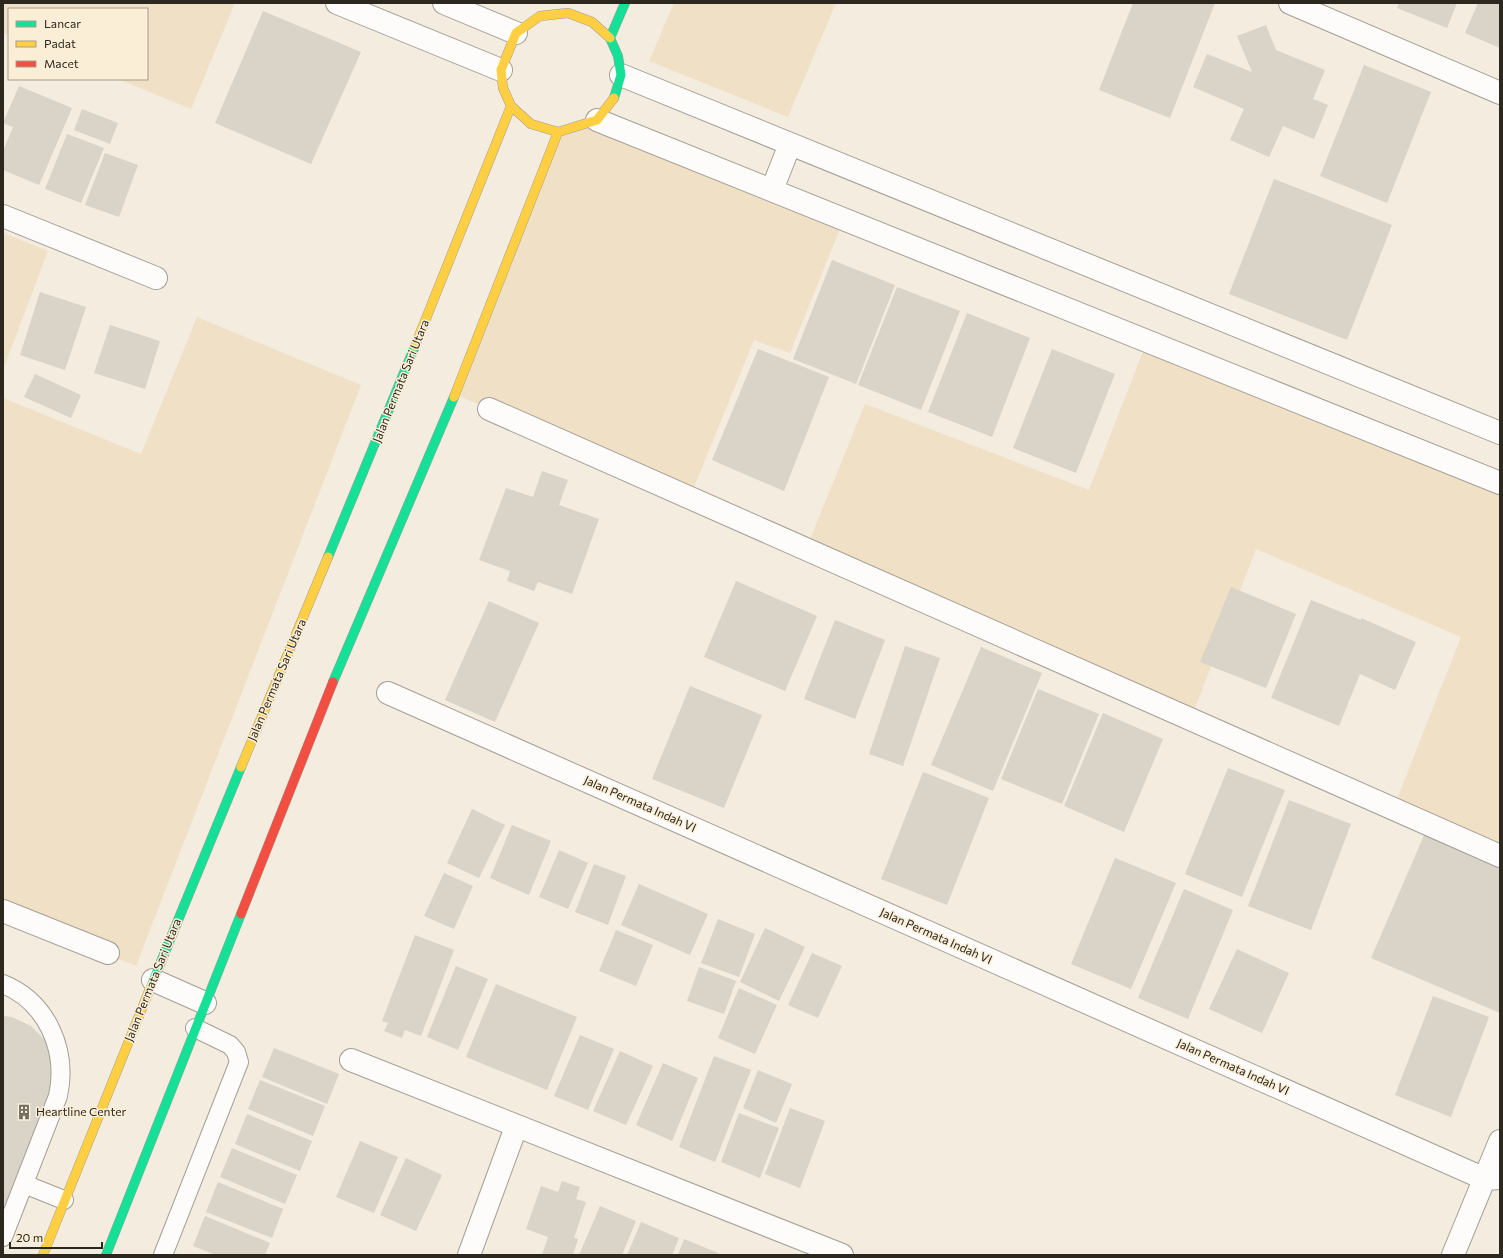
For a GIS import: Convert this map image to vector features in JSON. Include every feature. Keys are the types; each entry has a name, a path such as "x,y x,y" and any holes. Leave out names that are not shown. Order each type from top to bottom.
{"street":[{"path":"337,3 501,70"},
{"path":"444,3 516,32"},
{"path":"568,14 572,3"},
{"path":"610,38 625,3"},
{"path":"1290,3 1500,93"},
{"path":"568,14 592,22 610,38 618,56 620,75 614,100 597,120 558,132 531,124 511,106 503,88 501,70 516,32 540,16 568,14"},
{"path":"620,75 1500,433"},
{"name":"Jalan Permata Sari Utara","path":"43,1255 153,980 404,374 511,106"},
{"path":"597,120 1500,482"},
{"path":"106,1255 324,704 455,394 558,132"},
{"path":"772,190 790,144"},
{"path":"3,216 156,278"},
{"path":"489,409 1500,856"},
{"name":"Jalan Permata Indah VI","path":"388,693 1492,1179"},
{"path":"3,911 108,953"},
{"path":"153,980 205,1003"},
{"path":"350,1060 842,1255"},
{"path":"469,1255 516,1127"},
{"path":"1453,1255 1492,1179 1500,1141"}],"lane":[{"path":"3,984 22,993 44,1016 51,1030 60,1059 61,1084 58,1096 3,1237"},
{"path":"163,1255 239,1062 236,1052 230,1045 195,1028"},
{"path":"24,1184 64,1200"}],"shaded area":[{"path":"3,3 235,3 191,109 120,80 148,80 148,8 8,8 8,35 3,33"},
{"path":"674,3 836,3 788,117 649,61"},
{"path":"597,120 844,219 790,353 754,340 690,497 455,394 558,132"},
{"path":"3,233 48,251 3,370"},
{"path":"197,317 361,385 136,966 3,911 3,398 141,454"},
{"path":"1147,341 1500,483 1500,856 1393,809 1461,637 1256,549 1191,719 806,549 865,404 1089,490"}],"building":[{"path":"1133,3 1215,3 1170,118 1099,90"},
{"path":"1399,3 1457,3 1447,28 1397,8"},
{"path":"1478,3 1500,3 1500,48 1465,33"},
{"path":"263,11 361,52 311,164 215,123"},
{"path":"1266,25 1276,50 1325,70 1313,99 1328,105 1314,139 1283,126 1269,157 1230,140 1244,109 1193,87 1207,54 1252,72 1237,36"},
{"path":"1364,65 1431,92 1387,203 1320,176"},
{"path":"19,86 72,108 39,185 3,170 3,151 13,127 3,123"},
{"path":"82,109 118,123 110,144 74,130"},
{"path":"67,134 104,148 81,203 45,189"},
{"path":"105,153 138,165 119,217 85,205"},
{"path":"1274,179 1392,225 1347,340 1229,294"},
{"path":"832,260 895,285 856,384 793,359"},
{"path":"897,287 960,311 921,410 858,385"},
{"path":"40,292 86,307 65,370 20,355"},
{"path":"967,313 1030,338 992,437 928,412"},
{"path":"110,325 160,341 145,389 94,373"},
{"path":"758,349 829,377 784,491 712,460"},
{"path":"1052,349 1115,374 1076,473 1013,448"},
{"path":"35,374 81,395 71,418 24,397"},
{"path":"542,471 568,480 559,505 599,519 572,594 538,582 534,591 507,581 510,571 479,560 506,488 533,497"},
{"path":"736,581 817,616 785,691 704,657"},
{"path":"1231,587 1296,614 1266,688 1200,662"},
{"path":"1311,600 1361,620 1361,618 1416,642 1395,690 1360,674 1339,726 1271,698"},
{"path":"489,601 539,623 495,722 445,700"},
{"path":"835,620 885,640 855,719 804,699"},
{"path":"905,646 940,658 903,766 869,754"},
{"path":"981,647 1042,673 993,791 931,765"},
{"path":"690,686 762,715 724,808 652,779"},
{"path":"1038,689 1099,714 1062,804 1001,779"},
{"path":"1103,713 1163,739 1124,832 1064,806"},
{"path":"1228,768 1285,790 1242,897 1185,874"},
{"path":"923,772 989,798 947,905 881,879"},
{"path":"1289,800 1351,824 1311,930 1248,906"},
{"path":"472,809 505,825 479,878 447,863"},
{"path":"512,825 551,841 529,895 490,878"},
{"path":"1425,833 1500,864 1500,1013 1371,958"},
{"path":"559,850 588,863 568,909 539,897"},
{"path":"1115,858 1176,883 1131,989 1071,964"},
{"path":"594,864 626,876 608,925 575,912"},
{"path":"444,873 473,886 454,929 424,916"},
{"path":"639,884 708,914 690,955 621,925"},
{"path":"1184,889 1233,910 1188,1019 1138,998"},
{"path":"718,919 755,934 739,977 701,963"},
{"path":"765,928 805,947 779,1001 740,982"},
{"path":"616,930 653,945 636,986 599,971"},
{"path":"415,935 454,950 421,1036 405,1030 402,1038 384,1031 388,1023 382,1021"},
{"path":"1237,949 1289,973 1262,1033 1209,1009"},
{"path":"812,953 842,966 818,1018 788,1005"},
{"path":"456,966 488,979 458,1050 427,1037"},
{"path":"699,967 736,981 724,1014 687,1001"},
{"path":"496,984 577,1017 547,1090 466,1057"},
{"path":"739,988 777,1005 755,1054 718,1038"},
{"path":"1433,996 1489,1017 1451,1117 1395,1095"},
{"name":"Heartline Center","path":"3,1016 12,1017 31,1026 46,1041 55,1061 57,1082 3,1211"},
{"path":"580,1035 614,1049 588,1110 554,1096"},
{"path":"274,1048 339,1074 327,1104 262,1077"},
{"path":"620,1051 653,1066 626,1125 593,1111"},
{"path":"714,1056 751,1070 715,1162 679,1147"},
{"path":"663,1063 698,1078 672,1141 636,1125"},
{"path":"758,1070 792,1084 776,1123 743,1108"},
{"path":"260,1080 325,1106 313,1136 248,1109"},
{"path":"790,1108 825,1121 800,1188 765,1174"},
{"path":"739,1113 779,1128 760,1178 721,1162"},
{"path":"247,1114 312,1141 300,1171 235,1144"},
{"path":"360,1141 398,1157 374,1213 336,1197"},
{"path":"232,1148 297,1175 285,1204 220,1177"},
{"path":"406,1158 442,1175 416,1231 380,1215"},
{"path":"562,1181 580,1187 576,1199 586,1202 574,1238 578,1239 573,1255 542,1255 548,1237 526,1229 541,1186 558,1192"},
{"path":"218,1182 283,1209 272,1238 206,1212"},
{"path":"600,1206 636,1221 622,1255 579,1255"},
{"path":"205,1216 270,1243 265,1255 216,1255 193,1246"},
{"path":"641,1222 679,1238 672,1255 627,1255"},
{"path":"684,1239 718,1253 717,1255 678,1255"}],"traffic: fast":[{"path":"614,98 621,75 618,56 610,38 625,3"},
{"path":"328,557 415,346"},
{"path":"333,682 454,397"},
{"path":"151,986 241,767"},
{"path":"106,1255 241,914"}],"traffic: slow":[{"path":"610,38 592,22 568,13 540,16 516,33 501,70 503,88 511,106 531,124 558,132 597,120 614,98"},
{"path":"415,346 511,106"},
{"path":"454,397 558,132"},
{"path":"241,767 328,557"},
{"path":"43,1255 151,986"}],"traffic: jam":[{"path":"241,914 333,682"}],"place":[{"name":"Heartline Center","path":"24,1112"}]}
